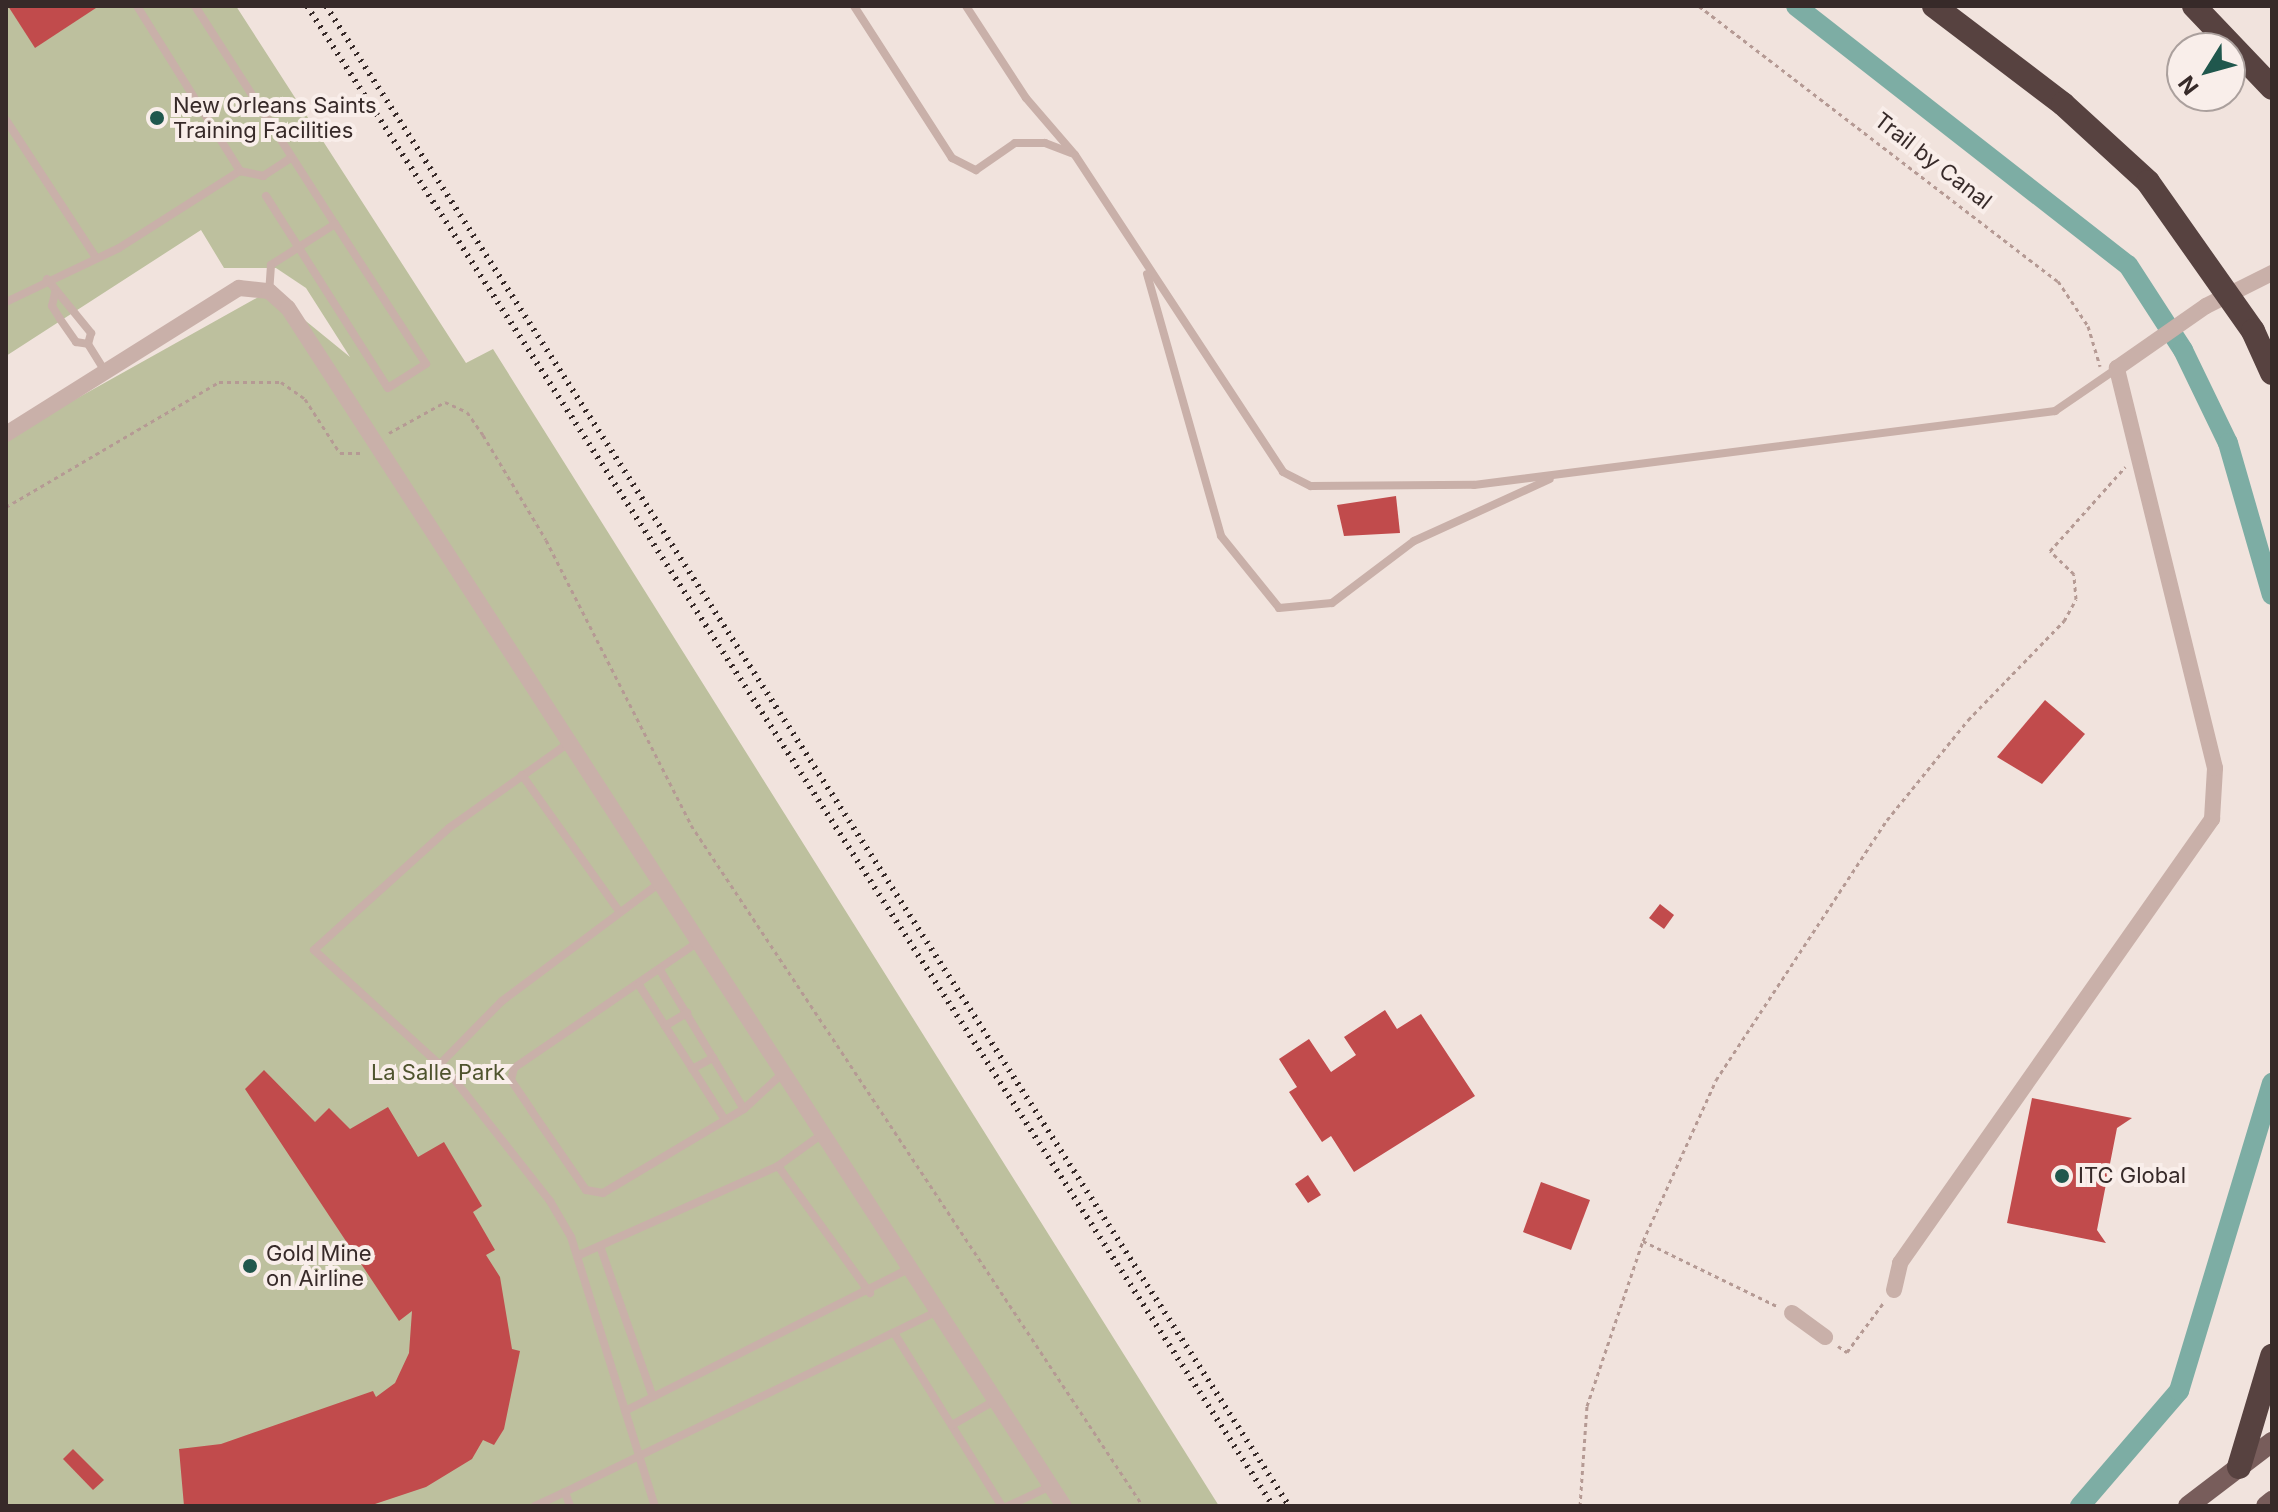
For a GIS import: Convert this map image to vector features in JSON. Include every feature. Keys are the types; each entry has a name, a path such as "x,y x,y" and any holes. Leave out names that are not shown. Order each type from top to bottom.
{"highway":[{"path":"1934,6 2063,104 2148,182 2253,331 2272,373"},
{"path":"2194,6 2272,88"},
{"path":"2239,1467 2272,1356"}],"main road":[{"path":"2188,1506 2272,1442"},
{"path":"2266,1506 2272,1501"}],"street":[{"path":"1894,1290 1900,1263 2212,819 2215,768 2136,459 2110,373 2206,306 2272,273"},
{"path":"6,434 239,288 269,291 333,372 570,742 826,1132 1064,1506"},
{"path":"1792,1313 1825,1337"}],"lane":[{"path":"137,6 240,171"},
{"path":"195,6 426,364 388,388 266,196"},
{"path":"854,6 952,158 976,170 1015,143 1045,143 1075,155"},
{"path":"966,6 1026,98 1075,155 1283,472 1311,486 1474,485 2055,411 2110,373"},
{"path":"6,120 95,256"},
{"path":"6,302 95,256 119,248 240,171 263,176 291,158"},
{"path":"269,291 271,265 335,224"},
{"path":"1143,262 1221,536 1279,608 1332,603 1414,541 1564,473"},
{"path":"47,279 55,293 60,319 76,342 88,344"},
{"path":"55,293 68,297 91,333 88,344 104,370"},
{"path":"570,742 449,828 314,950 440,1064 517,1153 577,1256 655,1506"},
{"path":"522,775 619,911"},
{"path":"440,1064 502,1001 662,881"},
{"path":"701,941 514,1068 511,1080 586,1190 603,1193 744,1109 786,1070"},
{"path":"660,970 744,1109"},
{"path":"639,985 725,1120"},
{"path":"665,1026 687,1013"},
{"path":"692,1069 713,1058"},
{"path":"577,1256 778,1166 826,1132"},
{"path":"778,1166 870,1293"},
{"path":"600,1246 653,1397"},
{"path":"625,1411 870,1293 911,1267"},
{"path":"535,1506 638,1454 896,1336 939,1311"},
{"path":"896,1336 1002,1506"},
{"path":"952,1425 997,1400"},
{"path":"1008,1506 1051,1485"},
{"path":"565,1492 570,1506"}],"path":[{"name":"Trail by Canal","path":"1699,6 2058,281 2088,326 2110,373"},
{"path":"1580,1506 1587,1406 1643,1241 1716,1080 1887,820 1968,720 2064,621 2076,599 2074,574 2050,551 2136,459"},
{"path":"1643,1241 1792,1313"},
{"path":"1825,1337 1847,1352 1894,1290"}],"green space":[{"name":"La Salle Park","path":"6,6 236,6 466,363 493,349 1219,1506 6,1506 6,438 269,291 350,357 306,288 276,268 224,268 201,230 6,356"}],"building":[{"path":"8,6 99,6 35,48"},
{"path":"1396,496 1400,533 1344,536 1337,505"},
{"path":"2045,700 2085,734 2042,784 1997,757"},
{"path":"1660,904 1674,915 1664,929 1649,918"},
{"path":"1385,1010 1397,1029 1421,1014 1475,1096 1354,1172 1331,1136 1322,1142 1289,1092 1297,1087 1279,1059 1309,1039 1331,1072 1356,1055 1344,1037"},
{"path":"264,1070 315,1122 329,1108 350,1129 388,1107 418,1157 444,1142 482,1206 473,1212 495,1250 486,1255 500,1277 512,1349 520,1351 504,1429 494,1445 483,1440 472,1459 426,1487 369,1506 184,1506 179,1449 221,1444 373,1391 376,1397 395,1383 409,1353 412,1311 399,1321 245,1089"},
{"name":"ITC Global","path":"2032,1098 2132,1118 2117,1128 2097,1230 2106,1243 2007,1223"},
{"path":"1308,1175 1321,1195 1308,1203 1295,1184"},
{"path":"1541,1182 1590,1200 1571,1250 1523,1232"},
{"path":"73,1449 104,1480 93,1490 63,1459"}],"waterway":[{"path":"1796,6 2128,265 2183,350 2228,443 2272,595"},
{"path":"2080,1506 2179,1391 2272,1083"}],"railway":[{"path":"307,6 1273,1506"},
{"path":"326,6 1289,1506"}],"place":[{"name":"New Orleans Saints Training Facilities","path":"157,118"},
{"name":"ITC Global","path":"2062,1176"},
{"name":"Gold Mine on Airline","path":"250,1266"}]}
